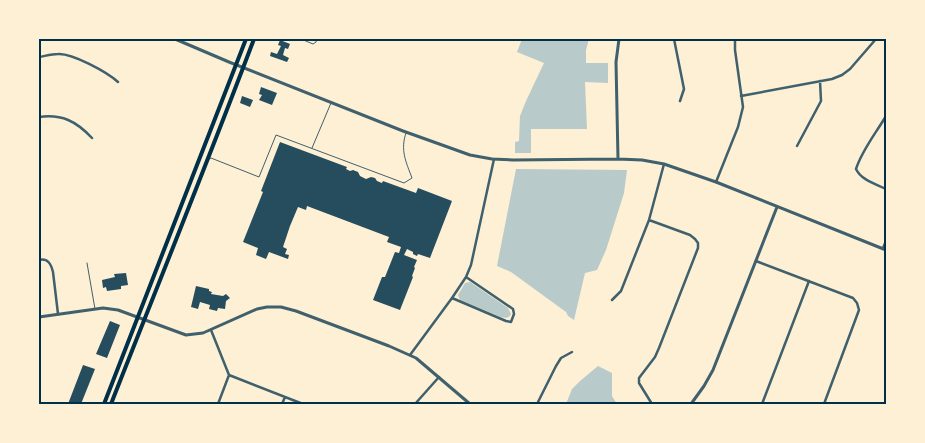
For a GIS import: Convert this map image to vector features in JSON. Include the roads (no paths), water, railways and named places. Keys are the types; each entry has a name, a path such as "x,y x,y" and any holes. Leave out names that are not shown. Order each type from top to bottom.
{"main road":[{"path":"104,404 246,39"},
{"path":"111,404 254,39"}],"street":[{"path":"175,39 407,132 470,155 513,160 618,159 642,160 664,164 716,182 885,249 886,241"},
{"path":"618,159 616,62 619,39"},
{"path":"674,39 684,89 680,101"},
{"path":"716,182 738,127 743,107 735,39"},
{"path":"742,96 832,79 842,75 850,69 876,39"},
{"path":"39,57 59,54 71,56 110,75 118,82"},
{"path":"797,146 821,101 820,81"},
{"path":"886,116 871,139 856,169 862,178 886,189"},
{"path":"39,117 62,117 76,123 92,138"},
{"path":"410,355 466,277 471,265 494,159"},
{"path":"612,300 621,291 648,220 664,164"},
{"path":"692,404 713,370 777,207"},
{"path":"648,220 690,235 698,243 698,248 659,348 639,378 639,384 652,404"},
{"path":"39,260 43,259 52,265 58,314"},
{"path":"756,262 853,298 858,303 859,310 824,404"},
{"path":"452,298 511,322 514,314 513,309 466,277"},
{"path":"762,404 809,281"},
{"path":"39,317 103,308 118,310 186,335 202,333 257,309 280,307 296,311 416,358 470,404"},
{"path":"211,329 230,375 218,404"},
{"path":"537,404 556,366 562,358 572,352"},
{"path":"230,375 304,404"},
{"path":"416,404 439,377"},
{"path":"282,404 285,397"}],"lane":[{"path":"301,39 313,44 317,39"},
{"path":"312,148 331,102"},
{"path":"207,160 211,158 259,176 276,135 404,183 412,178 404,157 404,138 407,132"},
{"path":"86,263 95,309"}]}
